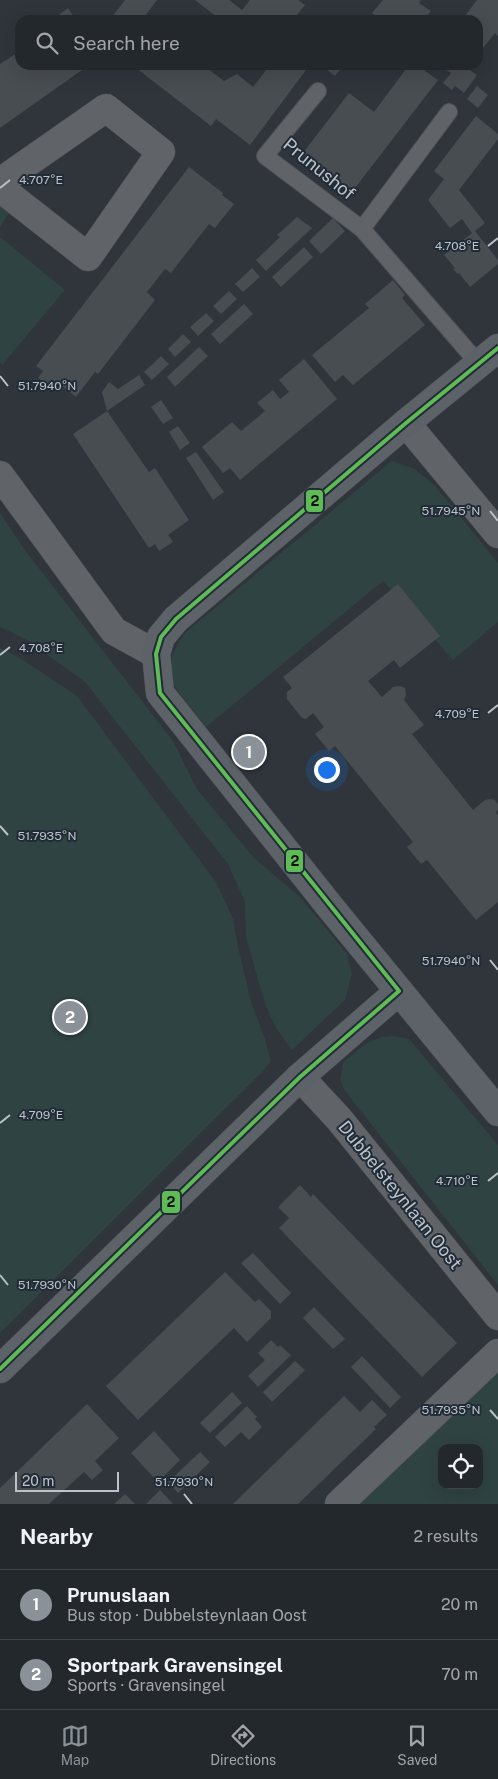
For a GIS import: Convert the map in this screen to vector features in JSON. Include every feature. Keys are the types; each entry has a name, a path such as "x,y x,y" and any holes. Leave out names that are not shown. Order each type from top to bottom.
{"street":[{"path":"0,182 106,108 161,152 88,257 0,188"},
{"path":"488,356 406,423 176,619 161,637 156,654 160,693 498,1112"},
{"path":"406,423 498,534"},
{"path":"0,475 114,631 156,654"},
{"path":"0,1369 300,1077 399,990"},
{"name":"Dubbelsteynlaan Oost","path":"300,1077 339,1119 498,1316"},
{"path":"339,1504 498,1353"}],"lane":[{"name":"Prunushof","path":"318,91 265,156 362,229 488,356"},
{"path":"362,229 449,112"}],"green space":[{"path":"0,202 11,210 0,227"},
{"path":"0,237 65,290 2,365 0,362"},
{"path":"392,461 415,469 436,487 498,563 498,622 453,660 383,581 206,727 171,679 171,660 186,632"},
{"path":"0,513 24,549 173,741 197,789 254,858 300,897 347,954 352,974 345,1000 292,1050 276,1028 265,1004 246,937 245,902 228,864 85,682 27,640 0,627"},
{"path":"0,648 20,658 77,696 216,882 233,919 251,1002 271,1061 0,1333"},
{"path":"392,1036 409,1039 498,1145 498,1285 345,1091 340,1080 343,1063 354,1053 370,1041"},
{"path":"498,1371 498,1504 357,1504"}],"building":[{"path":"125,0 157,0 146,15 114,15"},
{"path":"195,0 229,0 242,10 250,0 298,0 305,5 297,15 214,15"},
{"path":"383,0 421,0 419,3 431,11 428,15 375,15 372,13"},
{"path":"477,0 498,0 498,36 495,33 483,48 483,15 466,15"},
{"path":"68,8 73,15 59,15"},
{"path":"15,54 15,70 82,70 0,128 0,64"},
{"path":"139,70 210,70 224,81 237,74 253,87 266,70 306,70 250,145 216,119 211,126"},
{"path":"327,70 340,70 335,76"},
{"path":"405,70 426,70 438,80 352,192 302,154 349,93 374,112"},
{"path":"446,70 470,70 477,75 464,93 455,86 452,90 443,83 451,73"},
{"path":"477,86 488,95 478,108 467,99"},
{"path":"476,116 498,134 498,139 459,190 485,223 475,231 498,260 498,264 470,287 459,273 453,269 455,268 444,255 472,233 462,219 450,228 428,200 444,179 434,171"},
{"path":"189,167 223,193 222,195 234,204 215,228 209,224 171,273 165,269 147,292 155,300 98,374 95,372 76,397 56,381 51,388 38,378 43,371 36,366"},
{"path":"297,217 312,228 266,271 256,260 280,237 277,235"},
{"path":"333,218 345,231 321,254 309,241"},
{"path":"304,247 313,257 281,287 272,277"},
{"path":"252,268 260,277 243,292 235,284"},
{"path":"393,280 405,295 402,298 425,325 353,385 343,375 335,382 312,355 369,308 365,304"},
{"path":"229,291 237,299 221,314 213,306"},
{"path":"244,304 253,314 220,344 211,334"},
{"path":"206,313 214,321 198,336 190,327"},
{"path":"183,334 191,342 175,357 168,349"},
{"path":"199,347 208,356 175,387 167,377"},
{"path":"161,356 169,364 152,380 144,372"},
{"path":"304,359 337,399 240,480 230,468 223,473 202,447 232,422 241,431 265,411 257,403 273,390 280,399 289,392 279,380"},
{"path":"139,375 145,385 107,411 102,392 109,382 118,389"},
{"path":"161,400 173,418 163,424 151,407"},
{"path":"107,411 149,472 155,468 189,520 168,535 173,542 159,551 155,544 149,548 73,434"},
{"path":"178,426 190,443 180,450 169,432"},
{"path":"196,452 224,492 213,500 186,458"},
{"path":"398,584 440,636 400,668 394,660 368,681 382,697 393,687 400,686 405,688 406,695 404,700 424,725 412,734 473,810 485,800 495,800 498,804 496,813 498,815 498,902 476,920 427,860 421,864 407,847 413,842 335,746 329,751 315,734 324,727 313,713 306,719 302,718 287,699 287,692 292,688 283,677"},
{"path":"300,1185 311,1197 313,1194 457,1343 422,1377 279,1228 289,1218 278,1207"},
{"path":"253,1253 291,1293 280,1304 241,1263"},
{"path":"225,1272 255,1302 259,1299 271,1311 271,1318 247,1342 234,1328 138,1420 106,1386"},
{"path":"314,1307 345,1339 333,1349 303,1318"},
{"path":"271,1340 291,1355 258,1387 248,1376 265,1360 258,1353"},
{"path":"362,1356 401,1397 390,1408 351,1367"},
{"path":"295,1361 305,1370 272,1402 263,1392"},
{"path":"232,1392 242,1403 210,1433 200,1423"},
{"path":"344,1396 360,1412 372,1400 387,1415 374,1427 376,1429 298,1504 233,1504"},
{"path":"87,1404 119,1438 95,1461 103,1470 92,1480 84,1472 49,1504 0,1504 0,1488"},
{"path":"247,1406 257,1417 255,1419 262,1427 249,1440 241,1432 225,1447 215,1437"},
{"path":"154,1431 180,1460 158,1482 131,1453"},
{"path":"200,1452 210,1462 178,1493 168,1482"},
{"path":"160,1490 173,1504 146,1504"},
{"path":"125,1494 135,1504 114,1504"}],"transit line":[{"name":"2","path":"0,1369 300,1077 399,991 160,693 156,654 161,637 176,619 406,423 498,348"}],"place":[{"name":"Prunuslaan","path":"249,752"},
{"name":"Sportpark Gravensingel","path":"70,1017"}]}
